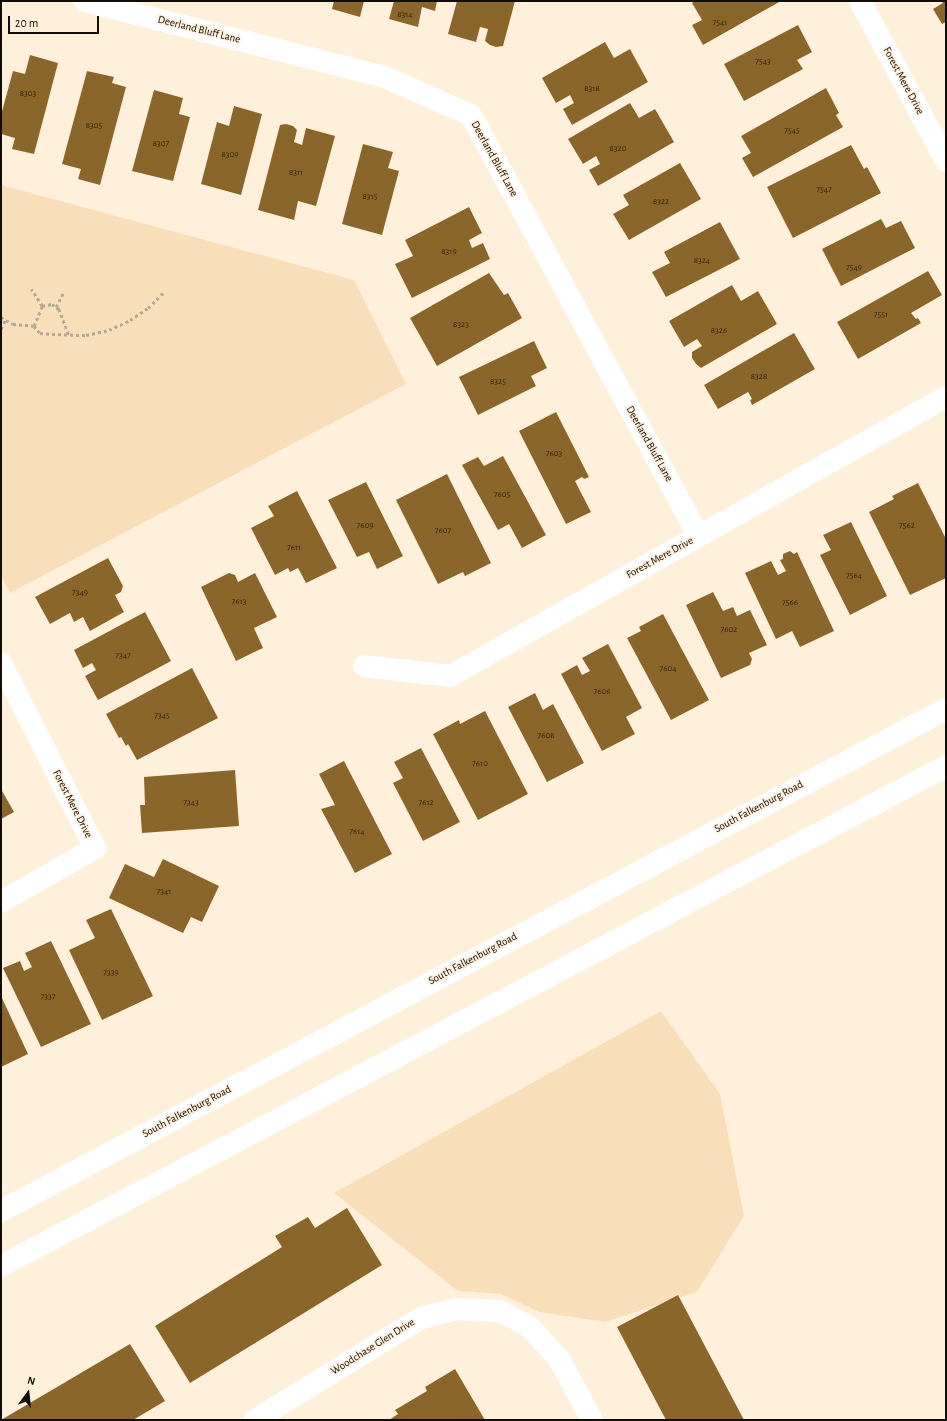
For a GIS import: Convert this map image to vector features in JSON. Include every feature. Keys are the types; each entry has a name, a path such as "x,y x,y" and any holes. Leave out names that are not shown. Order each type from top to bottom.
{"street":[{"name":"Deerland Bluff Lane","path":"85,1 382,76 471,116 699,536"},
{"name":"Forest Mere Drive","path":"860,1 946,161"},
{"name":"Forest Mere Drive","path":"364,666 450,676 946,397"},
{"name":"Forest Mere Drive","path":"1,663 95,848 1,902"},
{"name":"South Falkenburg Road","path":"1,1211 946,709"},
{"path":"1,1266 946,766"},
{"name":"Woodchase Glen Drive","path":"255,1420 421,1318 456,1309 499,1311 529,1326 559,1359 592,1420"}],"path":[{"path":"31,289 42,306"},
{"path":"56,307 64,291"},
{"path":"1,317 13,324 34,326 40,333 86,335 109,330 130,320 148,308 164,292"},
{"path":"42,306 52,304 56,307 69,335"},
{"path":"34,326 42,306"},
{"path":"1,329 5,320"}],"shaded area":[{"path":"1,185 354,280 406,384 10,593 1,576"},
{"path":"661,1011 720,1094 744,1216 697,1292 605,1322 539,1312 501,1294 458,1291 334,1193"}],"building":[{"path":"334,1 364,1 360,17 332,9"},
{"path":"394,1 437,1 435,11 422,7 418,27 389,19"},
{"path":"457,1 515,1 503,46 496,47 485,41 488,29 480,27 476,42 448,34"},
{"path":"695,1 781,1 703,45 692,25 702,20 692,3"},
{"path":"941,1 946,1 946,22 942,24 933,9 943,3"},
{"path":"798,25 812,52 797,60 803,69 744,101 724,64"},
{"path":"605,42 614,58 630,49 648,82 572,125 563,109 574,103 570,95 556,103 542,78"},
{"path":"30,55 58,63 34,154 12,149 15,138 1,134 1,115 13,71 25,74"},
{"path":"87,71 114,77 112,83 126,87 100,185 78,179 81,169 62,164"},
{"path":"826,88 839,113 836,115 843,127 753,177 742,158 751,153 741,136"},
{"path":"154,90 183,98 179,114 190,117 173,181 132,171"},
{"path":"630,103 639,118 655,109 674,142 598,186 589,170 600,164 596,156 583,164 568,139"},
{"path":"234,106 262,114 241,195 201,184 217,122 229,126"},
{"path":"286,124 293,126 297,130 294,142 302,145 306,128 335,136 316,206 298,201 294,220 258,210 280,125"},
{"path":"363,144 393,152 388,168 399,171 382,235 342,224"},
{"path":"851,145 864,169 867,167 881,193 793,238 767,187"},
{"path":"680,163 701,199 629,240 613,214 629,205 623,195"},
{"path":"469,207 482,233 469,240 472,248 483,243 490,259 412,298 395,264 413,256 405,240"},
{"path":"881,219 886,228 901,221 915,248 841,286 822,249"},
{"path":"720,222 740,259 666,297 652,272 670,263 664,252"},
{"path":"928,271 942,295 911,313 916,319 918,318 921,323 858,359 837,322"},
{"path":"489,273 504,295 508,293 522,318 437,366 410,318"},
{"path":"732,285 741,301 758,291 777,324 701,368 692,358 692,352 702,346 697,339 684,347 669,321"},
{"path":"794,333 815,369 752,405 750,400 752,399 748,392 718,409 704,385"},
{"path":"534,341 547,368 531,376 536,386 478,415 459,377"},
{"path":"556,412 589,477 584,479 582,477 575,481 591,512 566,524 519,431"},
{"path":"503,456 546,535 522,548 509,524 498,530 462,465 478,457 484,466"},
{"path":"447,474 491,563 465,576 463,572 438,584 396,500"},
{"path":"366,482 403,556 377,569 369,552 357,557 328,500"},
{"path":"918,483 946,539 946,578 910,595 869,512 894,499 892,496"},
{"path":"297,491 337,568 306,583 298,568 290,572 288,568 275,575 251,528 274,516 268,506"},
{"path":"851,522 887,596 850,615 820,555 831,550 823,535"},
{"path":"790,551 794,554 797,552 834,631 800,647 792,631 776,639 745,573 771,561 778,575 786,571 780,560 783,559 783,554"},
{"path":"108,558 123,586 121,592 115,595 124,612 90,631 83,617 74,622 70,613 50,624 35,597"},
{"path":"229,573 235,575 238,582 255,573 277,617 254,628 263,648 236,661 201,587"},
{"path":"713,592 723,611 733,607 737,616 750,610 767,645 749,653 752,659 750,665 721,678 686,605"},
{"path":"145,612 171,661 98,700 85,676 96,670 92,663 83,668 74,650"},
{"path":"663,614 709,700 671,720 627,638 641,631 639,627"},
{"path":"608,644 642,708 626,717 635,734 602,751 561,674 577,665 582,675 590,671 582,658"},
{"path":"192,668 218,718 137,760 128,744 126,746 121,737 119,738 106,714"},
{"path":"535,693 543,710 553,704 584,763 547,782 508,707"},
{"path":"485,711 528,794 478,820 433,734 459,720 460,724"},
{"path":"421,748 460,822 423,841 393,783 403,778 394,762"},
{"path":"344,761 392,854 355,873 321,809 335,805 319,774"},
{"path":"235,770 239,826 142,833 140,805 145,805 144,777"},
{"path":"1,789 14,812 1,819"},
{"path":"163,859 219,886 202,922 191,917 183,933 109,898 125,864 154,877"},
{"path":"111,909 153,996 102,1020 69,950 95,938 86,920"},
{"path":"51,941 91,1024 41,1047 3,968 20,961 24,971 32,967 25,953"},
{"path":"1,996 28,1054 1,1067"},
{"path":"347,1208 382,1265 190,1383 155,1326 282,1247 275,1236 308,1217 315,1228"},
{"path":"678,1295 744,1420 666,1420 617,1327"},
{"path":"130,1344 165,1401 133,1420 1,1420"},
{"path":"455,1369 485,1420 389,1420 398,1414 395,1410 427,1391 425,1387"}]}
